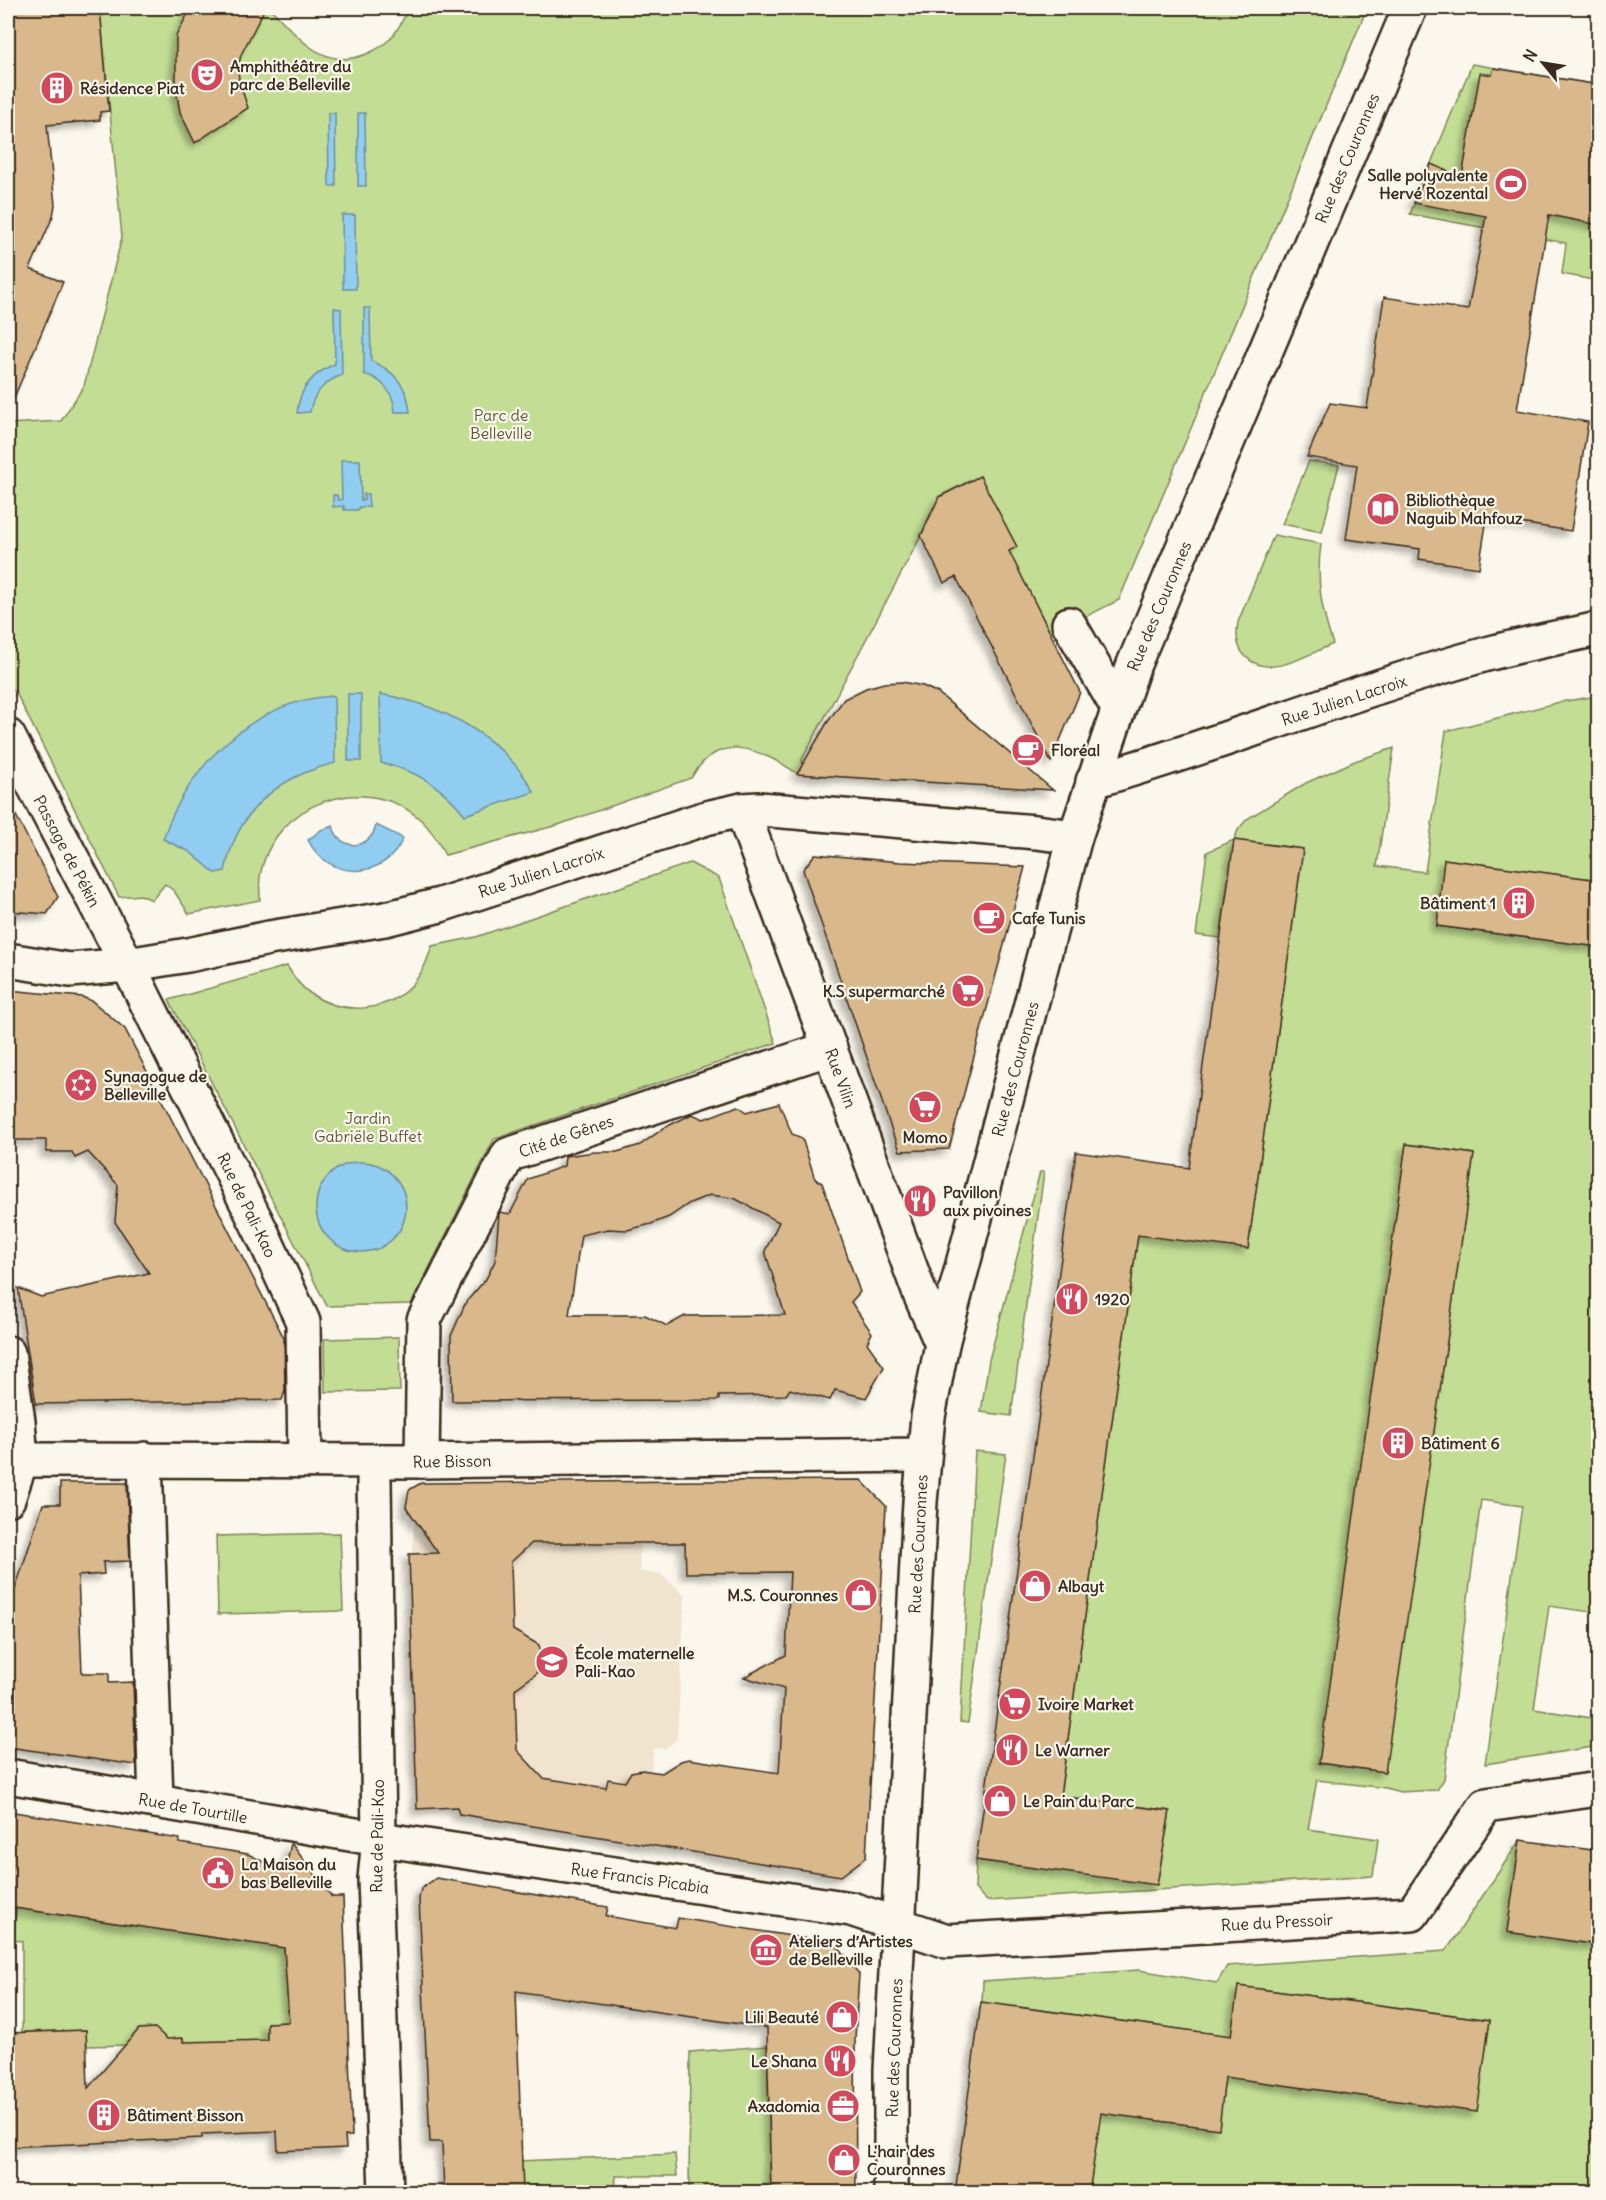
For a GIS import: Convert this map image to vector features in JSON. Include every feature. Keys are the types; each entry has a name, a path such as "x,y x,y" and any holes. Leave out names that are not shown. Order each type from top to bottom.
{"street":[{"name":"Rue des Couronnes","path":"891,2193 891,2070 924,1455 928,1417 942,1344 1075,837 1118,708 1134,664 1410,8"},
{"path":"1069,624 1118,708"},
{"name":"Rue Julien Lacroix","path":"1093,781 1157,763 1348,698 1488,654 1599,629"},
{"name":"Passage de Pékin","path":"8,736 127,965"},
{"name":"Rue Julien Lacroix","path":"8,960 70,970 127,965 268,938 385,919 441,905 706,818 741,810 771,810 1075,837"},
{"name":"Rue Vilin","path":"741,810 927,1312 942,1344"},
{"name":"Rue de Pali-Kao","path":"127,965 262,1233 303,1322 305,1461"},
{"name":"Cité de Gênes","path":"422,1461 424,1320 508,1155 830,1048"},
{"path":"8,1353 21,1460 8,1499"},
{"name":"Rue Bisson","path":"21,1460 422,1461 924,1455"},
{"path":"145,1460 156,1801"},
{"name":"Rue de Pali-Kao","path":"374,1480 379,1839 375,1879 386,2193"},
{"name":"Rue de Tourtille","path":"8,1776 379,1839"},
{"name":"Rue du Pressoir","path":"899,1927 947,1941 1412,1914 1486,1805 1599,1789"},
{"name":"Rue Francis Picabia","path":"379,1839 851,1909 899,1927"}],"shaded area":[{"name":"École maternelle Pali-Kao","path":"639,1482 640,1572 660,1573 685,1595 677,1739 665,1749 654,1749 639,1843 459,1814 424,1634 411,1633 409,1554 413,1554 414,1517 407,1508 408,1493 410,1490"}],"green space":[{"name":"Parc de Belleville","path":"100,8 270,8 314,50 340,59 355,58 384,44 402,22 408,8 1367,8 1119,600 1051,634 1008,551 992,499 980,476 938,497 940,505 933,508 921,536 802,760 798,774 770,757 741,749 727,749 714,754 702,763 691,778 558,825 445,855 426,825 399,805 375,797 349,796 324,801 302,813 282,829 268,851 260,877 260,900 189,914 174,891 165,884 152,900 141,895 119,897 15,691 8,689 8,424 61,421 84,386 122,237"},
{"name":"Salle polyvalente Hervé Rozental","path":"1472,64 1598,85 1598,281 1562,274 1566,243 1410,214"},
{"path":"1309,461 1339,465 1322,532 1282,524"},
{"path":"1274,535 1321,544 1319,570 1321,594 1325,619 1333,644 1289,663 1266,666 1246,657 1237,641 1237,632 1238,622"},
{"path":"1598,696 1598,880 1445,859 1437,926 1598,947 1598,1613 1549,1606 1534,1709 1598,1719 1598,1746 1485,1764 1522,1506 1481,1500 1444,1779 1437,1790 1400,1792 1386,1788 1317,1780 1308,1829 1378,1839 1373,1876 987,1901 975,1889 976,1860 1157,1884 1170,1811 1060,1796 1138,1234 1248,1249 1303,849 1234,840 1238,830 1247,819 1306,783 1355,761 1394,748 1377,866 1425,872 1446,731 1560,702","holes":["1406,1144 1474,1154 1384,1772 1320,1763"]},
{"path":"1234,840 1220,938 1196,935 1207,852"},
{"name":"Jardin Gabriële Buffet","path":"690,863 719,878 776,1043 494,1139 411,1304 327,1306 169,1000 287,966 303,988 324,1001 352,1008 380,1005 406,991 416,980 424,968 432,946 476,937"},
{"path":"1040,1172 1044,1172 1011,1416 981,1412 989,1360"},
{"path":"399,1337 400,1391 325,1392 324,1339"},
{"path":"975,1451 1006,1454 968,1723 960,1722"},
{"path":"340,1533 343,1611 218,1614 216,1536"},
{"path":"1520,1840 1507,1932 1598,1945 1598,2192 1089,2192 1058,2107 1218,2129 1225,2077 1476,2112 1490,2020 1239,1986 1231,2036 982,2002 983,1981 1139,1970 1217,1983 1227,1966 1446,1951"},
{"path":"16,1908 251,1943 283,1931 289,2022 267,2023 267,2042 183,2042 183,2038 167,2039 154,2028 139,2029 128,2045 87,2046 86,2030 22,2032 22,1941 14,1940"},
{"path":"767,2046 771,2192 689,2192 690,2052"},
{"path":"675,2154 677,2176 616,2176 615,2192 563,2192 563,2190 521,2192 520,2161"}],"water":[{"path":"328,113 335,113 336,186 329,186"},
{"path":"358,113 365,113 366,186 358,186"},
{"path":"342,215 355,215 356,289 343,289"},
{"path":"334,308 341,309 342,375 320,389 313,400 310,412 297,413 298,404 308,383 320,372 335,364"},
{"path":"364,308 370,308 371,361 387,369 398,380 409,403 410,412 395,412 390,393 382,383 364,374"},
{"path":"341,460 360,460 361,500 364,500 364,494 368,494 369,507 344,510 344,506 333,507 333,495 337,495 338,500 342,500"},
{"path":"348,694 361,694 361,761 348,761"},
{"path":"380,694 426,706 468,726 505,754 534,792 465,815 448,796 417,775 381,763"},
{"path":"334,696 335,763 295,777 263,800 239,831 225,871 215,873 190,852 163,839 188,787 206,763 227,742 251,724 276,710 304,700"},
{"path":"376,825 403,838 395,852 384,862 371,868 342,869 329,863 317,853 308,840 321,830 333,826 336,834 342,840 355,845 368,839"},
{"path":"361,1162 378,1165 393,1175 403,1190 406,1207 403,1224 393,1239 378,1249 361,1252 344,1249 329,1239 319,1224 316,1207 319,1190 329,1175 344,1165"}],"building":[{"path":"8,8 100,8 109,111 100,112 100,120 47,125 55,205 53,216 30,269 63,282 8,412 8,259 13,262 8,202"},
{"name":"Amphithéâtre du parc de Belleville","path":"191,8 265,8 241,55 238,68 239,81 248,108 195,143 180,112 176,89 176,36"},
{"path":"1494,68 1599,85 1599,225 1549,215 1517,410 1588,422 1571,531 1487,518 1479,568 1419,559 1420,549 1346,539 1357,465 1307,457 1330,403 1367,408 1384,297 1468,310 1486,216 1414,203 1431,164 1462,177 1480,73 1492,75"},
{"path":"980,476 1017,547 1009,551 1080,692 1051,762 956,577 944,583 921,536 939,497"},
{"path":"902,682 923,686 938,693 1053,790 797,774 844,699 866,688 884,683"},
{"path":"8,800 58,897 47,914 8,911"},
{"path":"1234,840 1303,849 1248,1249 1138,1235 1060,1796 1170,1811 1157,1885 976,1860 1076,1152 1189,1168"},
{"path":"815,854 900,862 1025,867 949,1149 900,1151 803,870"},
{"name":"Bâtiment 1","path":"1444,859 1599,880 1599,947 1437,926"},
{"path":"8,990 82,997 92,1001 125,1029 284,1338 285,1391 282,1400 36,1404 18,1288 41,1297 149,1273 115,1222 118,1185 88,1152 75,1158 72,1152 46,1152 46,1140 8,1140"},
{"path":"779,1103 792,1134 802,1138 815,1179 822,1183 860,1292 851,1302 872,1333 867,1343 884,1367 866,1398 835,1390 830,1400 790,1389 786,1395 719,1396 719,1400 452,1401 451,1336 466,1302 486,1279 495,1261 499,1214 500,1212 510,1214 528,1179 564,1166 565,1156 617,1152 640,1145 664,1128 692,1114 704,1119 738,1106 747,1112","holes":["710,1195 734,1198 779,1222 765,1251 785,1315 685,1316 667,1326 645,1315 569,1315 581,1235 608,1229 627,1230 651,1224"]},
{"name":"Bâtiment 6","path":"1406,1144 1474,1154 1385,1772 1319,1763"},
{"path":"861,1480 886,1506 866,1857 841,1876 459,1814 457,1807 417,1809 409,1554 438,1553 406,1507 409,1490 421,1483","holes":["532,1543 685,1543 686,1573 790,1572 786,1655 744,1677 784,1689 779,1773 688,1759 662,1773 642,1770 631,1772 625,1782 608,1779 606,1788 543,1778 517,1750 515,1689 536,1674 542,1659 539,1645 513,1630 511,1562"]},
{"path":"60,1483 127,1483 130,1561 103,1562 104,1574 78,1576 82,1673 109,1673 109,1683 133,1682 136,1765 8,1747 8,1611 43,1504 60,1504"},
{"path":"8,1811 180,1839 179,1843 248,1854 285,1873 291,1843 332,1897 343,1897 352,2136 345,2136 346,2148 278,2151 277,2131 202,2134 202,2138 8,2147 8,2033 86,2030 88,2088 139,2029 155,2028 167,2039 183,2038 183,2042 267,2040 267,2023 289,2022 284,1948 8,1907"},
{"path":"1520,1840 1599,1851 1599,1945 1507,1932"},
{"path":"436,1878 608,1907 606,1916 676,1928 678,1918 835,1943 859,1974 855,2039 856,2193 771,2193 767,2028 516,1991 523,2193 444,2193 442,2142 430,2142 419,1898 421,1889"},
{"path":"1238,1986 1490,2020 1477,2112 1225,2077 1219,2129 1101,2113 1089,2193 955,2193 981,2002 1231,2036"}],"place":[{"name":"Amphithéâtre du parc de Belleville","path":"207,75"},
{"name":"Résidence Piat","path":"57,88"},
{"name":"Salle polyvalente Hervé Rozental","path":"1511,184"},
{"name":"Bibliothèque Naguib Mahfouz","path":"1383,509"},
{"name":"Floréal","path":"1028,750"},
{"name":"Bâtiment 1","path":"1519,903"},
{"name":"Cafe Tunis","path":"989,918"},
{"name":"K.S supermarché","path":"968,991"},
{"name":"Synagogue de Belleville","path":"81,1085"},
{"name":"Momo","path":"925,1107"},
{"name":"Pavillon aux pivoines","path":"920,1201"},
{"name":"1920","path":"1072,1299"},
{"name":"Bâtiment 6","path":"1398,1443"},
{"name":"Albayt","path":"1035,1586"},
{"name":"M.S. Couronnes","path":"861,1595"},
{"name":"École maternelle Pali-Kao","path":"552,1662"},
{"name":"Ivoire Market","path":"1015,1704"},
{"name":"Le Warner","path":"1012,1750"},
{"name":"Le Pain du Parc","path":"1000,1801"},
{"name":"La Maison du bas Belleville","path":"218,1873"},
{"name":"Ateliers d’Artistes de Belleville","path":"766,1950"},
{"name":"Lili Beauté","path":"842,2017"},
{"name":"Le Shana","path":"840,2061"},
{"name":"Axadomia","path":"843,2106"},
{"name":"Bâtiment Bisson","path":"104,2115"},
{"name":"L'hair des Couronnes","path":"844,2160"}]}
